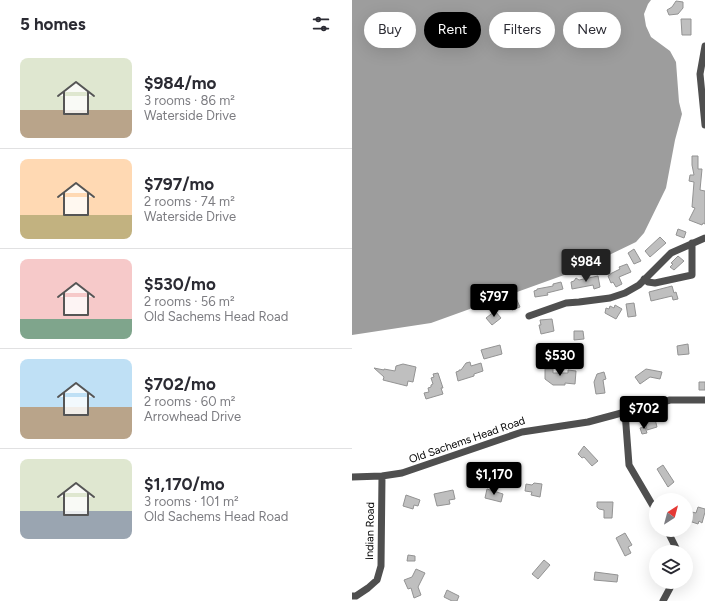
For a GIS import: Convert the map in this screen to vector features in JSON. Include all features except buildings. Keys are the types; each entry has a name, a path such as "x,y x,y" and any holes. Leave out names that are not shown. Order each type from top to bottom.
{"street":[{"path":"705,46 700,74 705,125"},
{"path":"529,316 566,303 618,296 632,289 671,252 705,238"},
{"path":"644,279 648,282 655,283 692,275 692,243"},
{"name":"Old Sachems Head Road","path":"352,476 382,476 402,473 522,432 588,422 670,400 705,400"},
{"path":"625,412 629,465 649,499"},
{"name":"Indian Road","path":"352,596 356,596 377,580 381,566 382,476"},
{"path":"663,601 669,589"}],"shaded area":[{"path":"352,0 651,0 644,14 646,26 651,37 670,51 676,62 679,102 682,114 675,140 666,188 644,233 636,242 578,270 431,323 352,335"}]}
